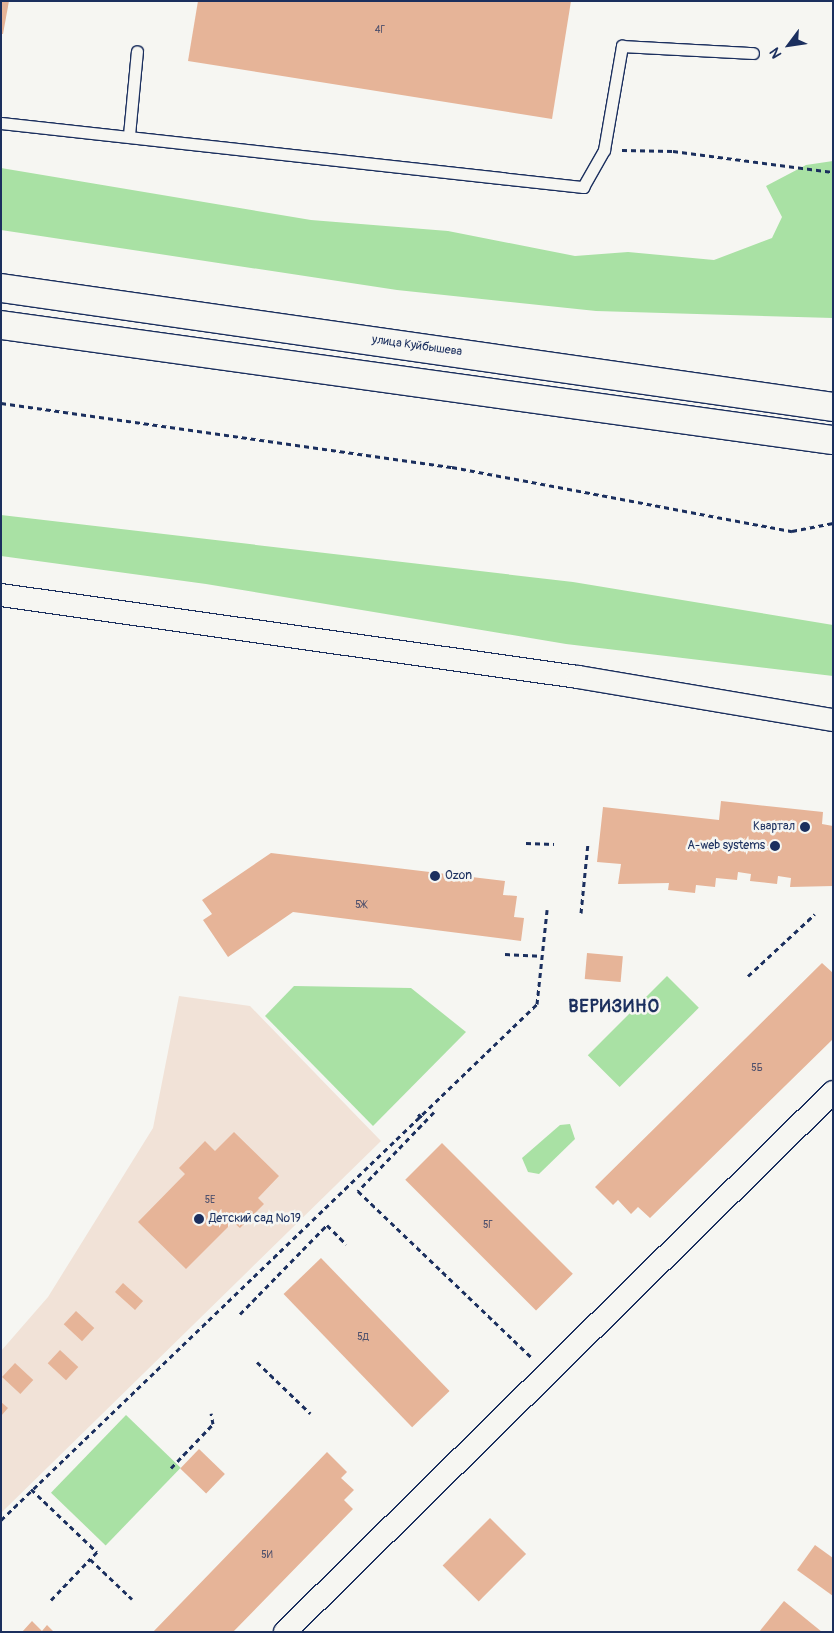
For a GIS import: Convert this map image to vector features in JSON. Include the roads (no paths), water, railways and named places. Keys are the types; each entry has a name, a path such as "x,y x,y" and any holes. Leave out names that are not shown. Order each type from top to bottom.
{"highway":[{"name":"улица Куйбышева","path":"1,288 833,406"},
{"path":"1,326 833,440"}],"street":[{"path":"1,595 578,677 833,720"},
{"path":"285,1632 833,1092"}],"lane":[{"path":"1,123 129,135 583,187 604,150 622,46 753,53"},
{"path":"129,135 137,51"}],"place":[{"name":"Квартал","path":"805,827"},
{"name":"A-web systems","path":"775,846"},
{"name":"Ozon","path":"435,876"},
{"name":"Детский сад №19","path":"199,1219"}],"district":[{"name":"ВЕРИЗИНО","path":"614,1007"}]}
